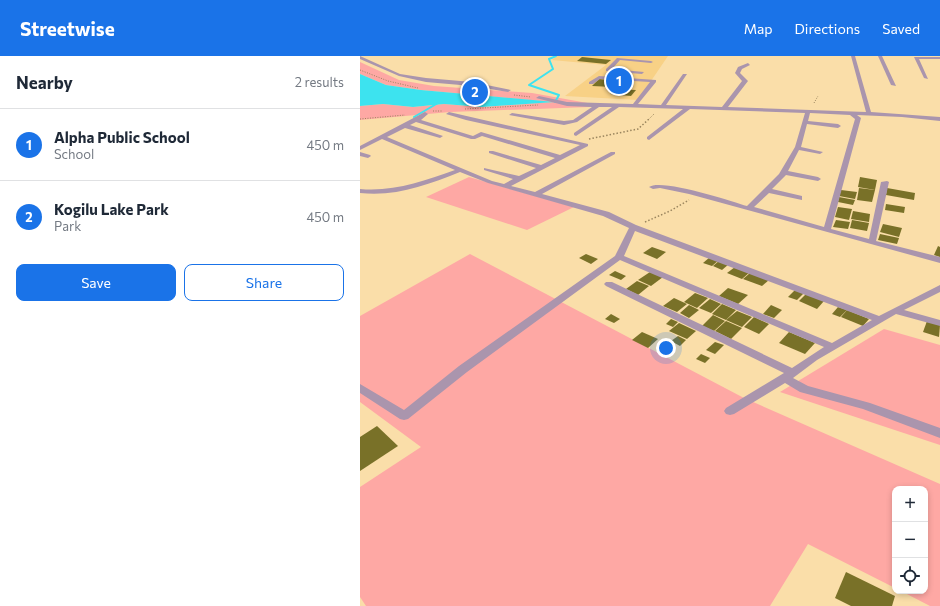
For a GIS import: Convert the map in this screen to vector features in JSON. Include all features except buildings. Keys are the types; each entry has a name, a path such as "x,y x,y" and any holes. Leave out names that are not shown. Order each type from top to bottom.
{"street":[{"path":"637,80 655,56"},
{"path":"853,56 869,114"},
{"path":"880,56 894,85"},
{"path":"360,57 399,75 426,80 472,84 508,90"},
{"path":"926,78 916,58 940,58"},
{"path":"642,73 608,70 619,59 651,62"},
{"path":"724,108 745,81 737,73 740,68 748,64"},
{"path":"663,106 686,75"},
{"path":"591,83 599,77 654,81 635,105"},
{"path":"539,98 598,105 724,108 869,114 940,119"},
{"path":"512,115 570,123 598,105"},
{"path":"576,134 619,106"},
{"path":"649,138 690,107"},
{"path":"749,208 783,172 797,148 808,112"},
{"path":"360,148 405,126 424,114"},
{"path":"449,114 496,126 555,136 586,145 505,186"},
{"path":"827,230 858,118 852,114"},
{"path":"416,120 473,138 481,134 562,158"},
{"path":"805,122 838,126"},
{"path":"405,126 440,136"},
{"path":"382,138 460,170 505,186 606,214 633,227 880,320"},
{"path":"797,148 820,152"},
{"path":"491,152 543,168"},
{"path":"537,194 613,153"},
{"path":"360,154 368,156"},
{"path":"486,169 520,179"},
{"path":"360,191 386,193 415,186 460,170"},
{"path":"783,172 818,179"},
{"path":"872,242 885,182"},
{"path":"653,187 660,186 749,208 940,260"},
{"path":"767,190 799,198"},
{"path":"360,388 404,416 463,369 618,257 633,227"},
{"path":"618,257 833,347"},
{"path":"609,284 788,375 804,389 866,406 940,433"},
{"path":"730,411 833,347 895,311 940,288"},
{"path":"895,311 940,323"}],"path":[{"path":"579,143 594,137 638,129 655,114"},
{"path":"633,227 670,211 697,195"}],"shaded area":[{"path":"557,56 668,56 638,100 565,96 606,65 552,60"},
{"path":"360,62 399,80 434,86 532,93 593,104 589,107 450,112 360,120 360,106 383,104 413,107 444,104 482,107 552,102 421,90 386,85 360,74"},
{"path":"469,177 574,207 527,230 426,197"},
{"path":"470,254 744,398 940,484 940,606 930,606 907,594 928,594 928,486 892,486 892,586 808,544 770,606 366,606 360,597 360,487 421,447 360,402 360,316"},
{"path":"884,329 940,345 940,445 780,392"}],"water":[{"path":"360,74 386,85 421,90 555,102 482,107 444,104 413,107 383,104 360,106"}],"waterway":[{"path":"555,102 559,95 529,85 553,69 549,59 556,56"},
{"path":"414,117 438,103"}],"place":[{"name":"Alpha Public School","path":"619,81"},
{"name":"Kogilu Lake Park","path":"475,92"}]}
